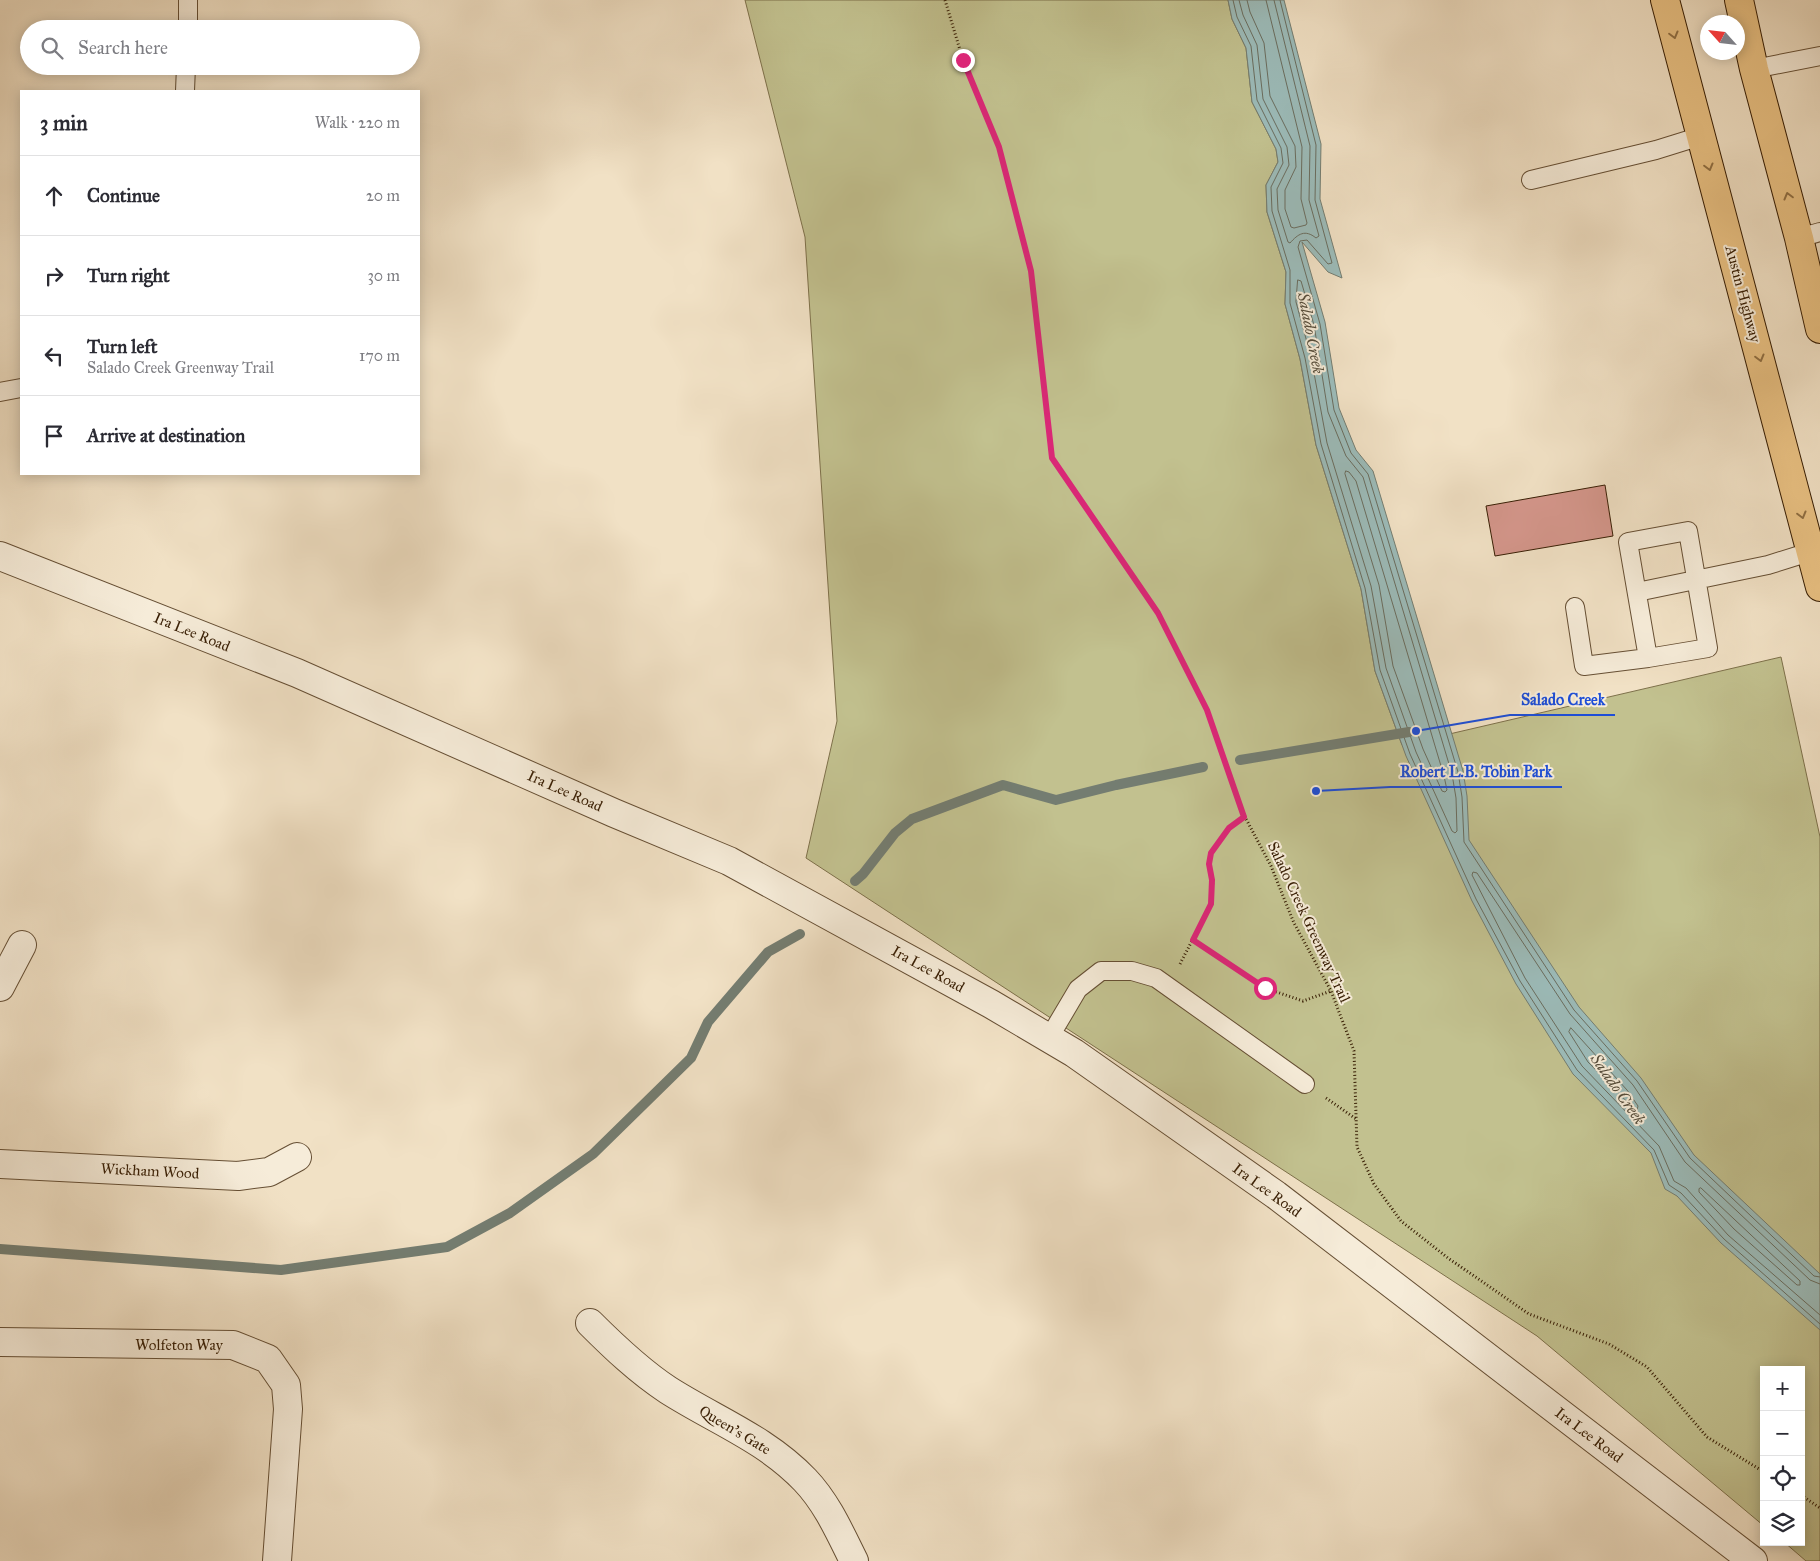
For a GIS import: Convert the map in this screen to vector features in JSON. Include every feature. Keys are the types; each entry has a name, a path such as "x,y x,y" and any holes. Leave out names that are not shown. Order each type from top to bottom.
{"main road":[{"name":"Austin Highway","path":"1665,0 1816,550 1820,587"},
{"path":"1739,0 1754,69 1810,235 1820,329"}],"street":[{"name":"Ira Lee Road","path":"0,556 297,673 614,813 729,861 991,1004 1074,1053 1276,1196 1753,1561"},
{"path":"0,988 22,945"},
{"name":"Wickham Wood","path":"0,1164 238,1176 269,1172 297,1158"},
{"name":"Queen's Gate","path":"590,1323 619,1352 667,1389 759,1442 778,1456 805,1481 833,1519 854,1561"},
{"name":"Wolfeton Way","path":"0,1342 233,1345 268,1359 286,1385 288,1409 277,1561"}],"lane":[{"path":"188,0 188,20"},
{"path":"1754,69 1820,56"},
{"path":"185,90 186,75"},
{"path":"1531,180 1656,150 1701,136"},
{"path":"0,392 20,388"},
{"path":"1575,607 1584,666 1648,658 1708,648 1688,531 1628,542 1648,658"},
{"path":"1637,592 1768,565 1816,550"},
{"path":"1049,1038 1078,989 1101,971 1132,971 1156,978 1305,1084"}],"path":[{"name":"Salado Creek Greenway Trail","path":"945,0 963,60 999,147 1031,271 1052,458 1158,613 1207,710 1244,817 1271,866 1294,924 1331,991 1354,1051 1357,1147 1374,1184 1401,1221 1448,1258 1530,1314 1609,1344 1647,1367 1707,1437 1760,1470"},
{"path":"1166,986 1193,940 1211,904 1212,880 1209,864 1211,853 1229,828 1244,817"},
{"path":"1193,940 1265,988 1303,1001 1331,991"},
{"path":"1305,1084 1356,1120"},
{"path":"1805,1498 1820,1508"}],"shaded area":[{"path":"745,0 1228,0 1232,19 1246,48 1252,102 1276,149 1278,162 1266,185 1267,212 1286,272 1285,304 1300,359 1316,445 1361,589 1375,671 1402,745 1781,657 1820,837 1820,1561 1806,1561 1789,1546 1805,1546 1805,1366 1760,1366 1760,1523 1537,1336 806,858 837,721 805,237"}],"water":[{"path":"1228,0 1284,0 1321,144 1320,199 1342,278 1328,272 1302,242 1325,322 1339,408 1356,450 1373,471 1463,771 1467,796 1469,840 1579,1007 1641,1078 1694,1155 1820,1274 1820,1330 1721,1243 1677,1196 1665,1189 1651,1153 1573,1074 1516,984 1472,901 1406,756 1375,671 1361,589 1316,445 1300,359 1285,304 1286,272 1267,212 1266,185 1278,162 1276,149 1252,102 1246,48 1232,19"}],"building":[{"path":"1605,485 1613,536 1495,556 1486,506"}],"waterway":[{"path":"1240,760 1409,732"},
{"path":"855,881 863,874 895,833 912,819 1003,785 1056,800 1203,767"},
{"path":"0,1249 281,1270 447,1247 510,1213 593,1154 691,1058 708,1022 768,952 800,934"}],"place":[{"name":"Salado Creek","path":"1416,731"},
{"name":"Robert L.B. Tobin Park","path":"1316,791"}],"route":[{"path":"963,60 999,147 1031,271 1052,458 1158,613 1207,710 1244,817 1229,828 1211,853 1209,864 1212,880 1211,904 1193,940 1265,988"}]}
